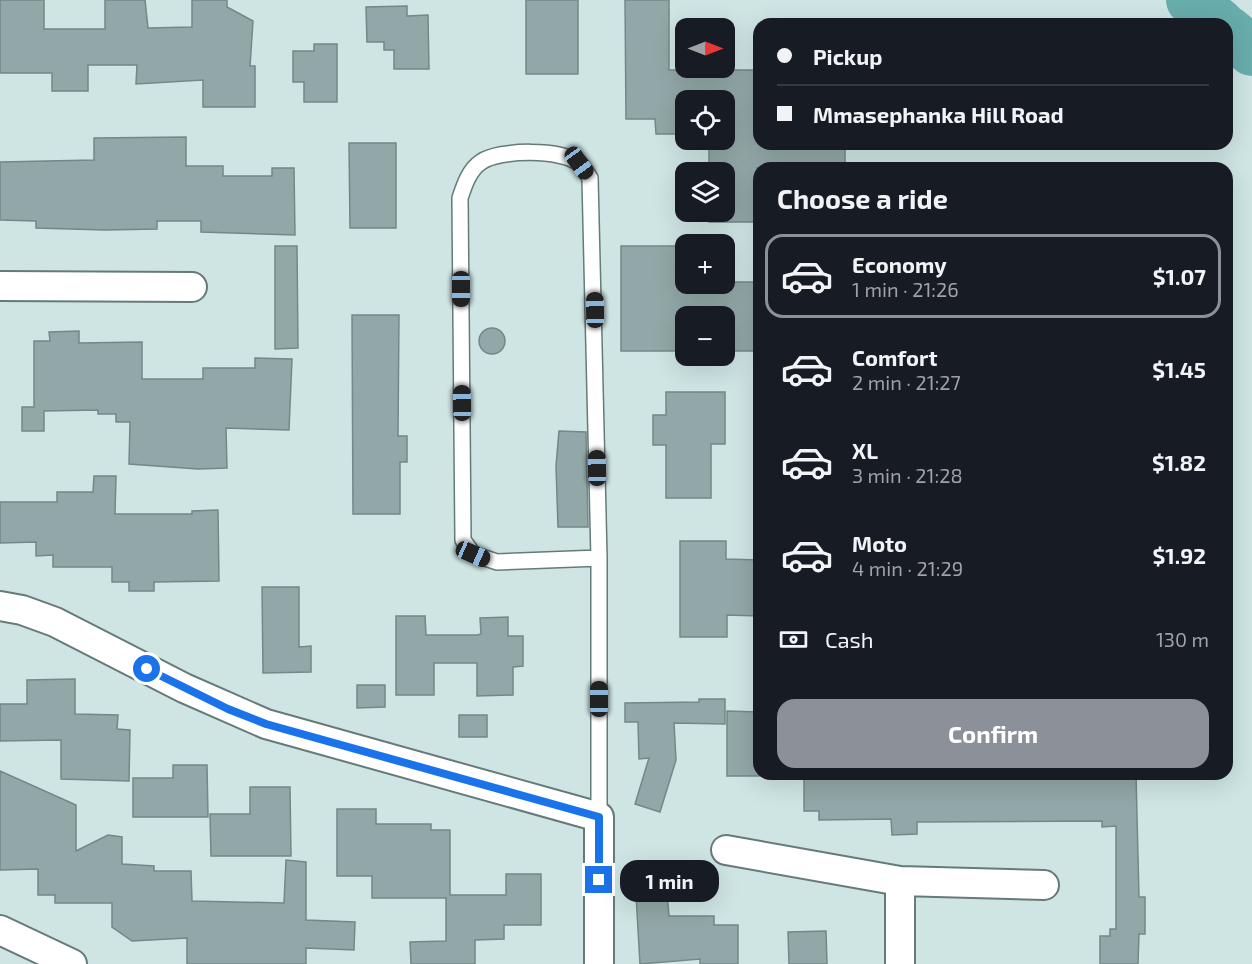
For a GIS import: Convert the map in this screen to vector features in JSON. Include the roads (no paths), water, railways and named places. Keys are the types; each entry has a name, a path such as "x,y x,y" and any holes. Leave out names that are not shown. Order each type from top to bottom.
{"street":[{"path":"0,286 192,287"},
{"path":"0,606 22,610 55,622 184,688 266,724 599,817 599,964"},
{"path":"726,849 900,881 1044,885"},
{"path":"900,881 900,964"},
{"path":"0,930 72,964"}],"lane":[{"path":"599,558 497,562 473,554 464,540 460,198 466,180 480,162 501,154 556,154 579,163 590,178 599,558 599,817"}],"waterway":[{"path":"1191,0 1213,18"},
{"path":"1233,35 1252,51"}]}
